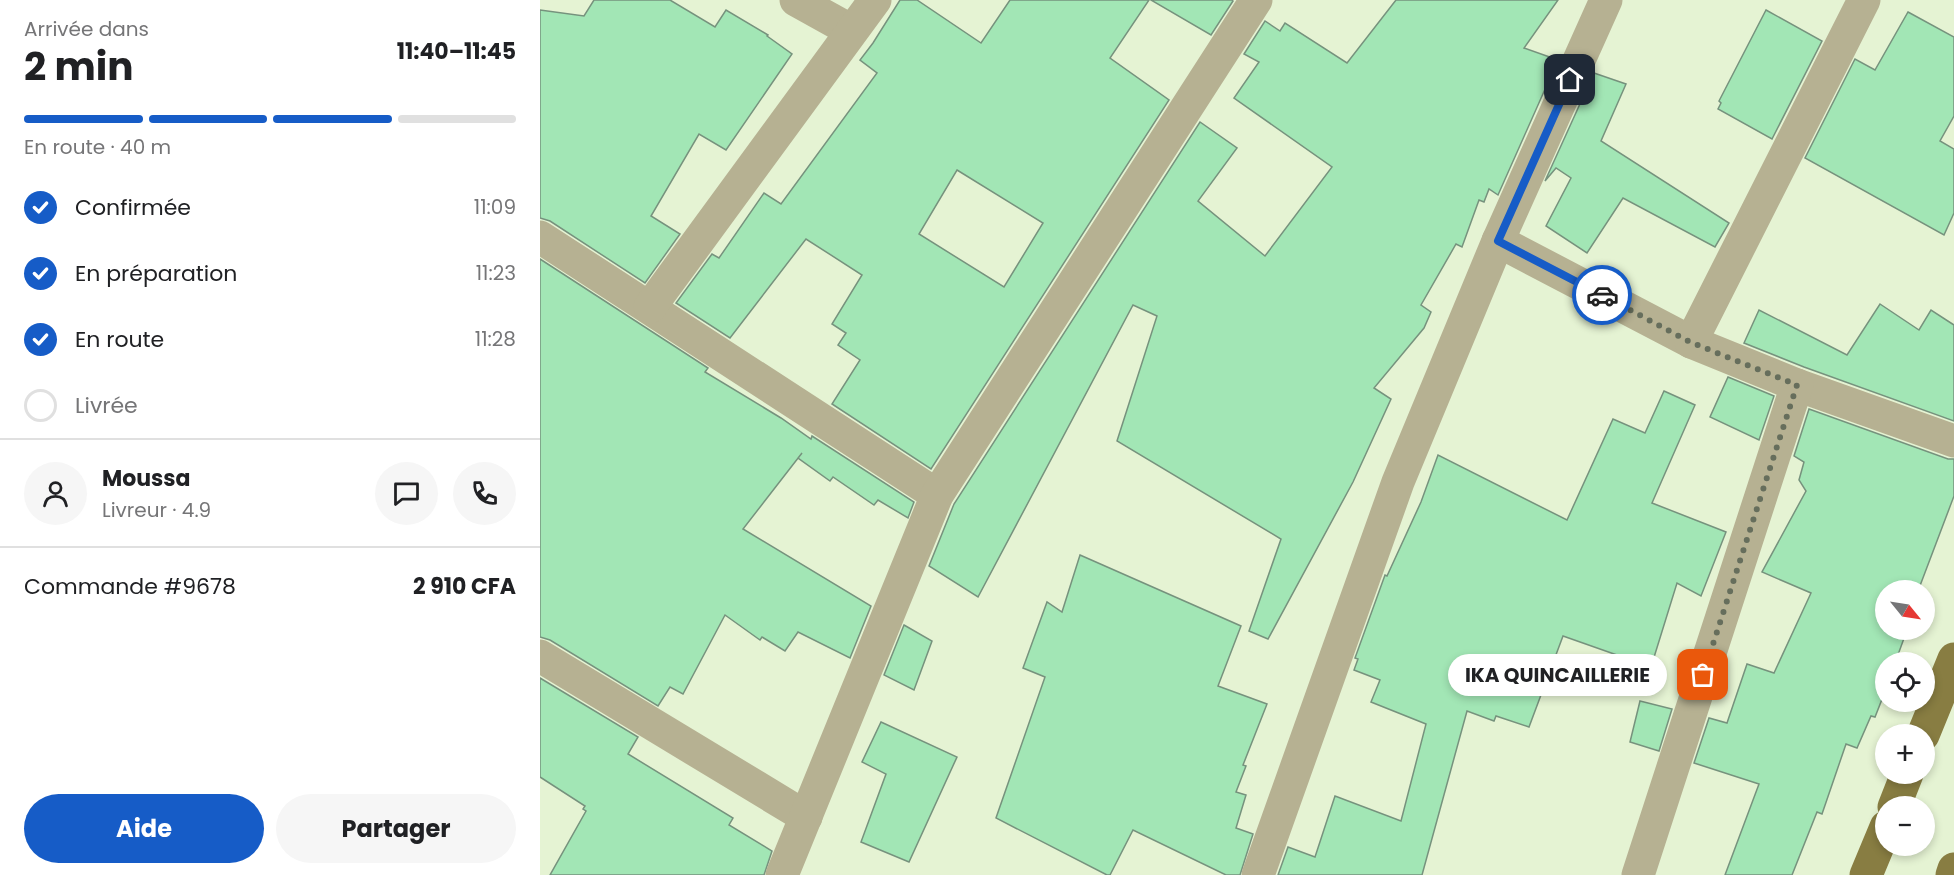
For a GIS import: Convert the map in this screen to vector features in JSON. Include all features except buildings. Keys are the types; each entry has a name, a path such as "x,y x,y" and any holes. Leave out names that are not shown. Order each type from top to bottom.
{"main road":[{"path":"1927,724 1954,659"},
{"path":"1866,875 1875,853"},
{"path":"1952,875 1954,869"}],"street":[{"path":"796,0 850,30"},
{"path":"650,307 874,0"},
{"path":"650,307 874,0"},
{"path":"782,875 937,495 1256,0"},
{"path":"1258,875 1398,482 1498,241 1606,0"},
{"path":"1690,342 1864,0"},
{"path":"540,237 937,495"},
{"path":"1498,241 1690,342 1797,385 1954,441"},
{"path":"1638,875 1797,385"},
{"path":"540,656 806,817"}],"way so far":[{"path":"1602,295 1690,342 1797,385 1703,675"}],"place":[{"name":"IKA QUINCAILLERIE","path":"1703,675"}],"route":[{"path":"1570,80 1498,241 1602,295"}]}
